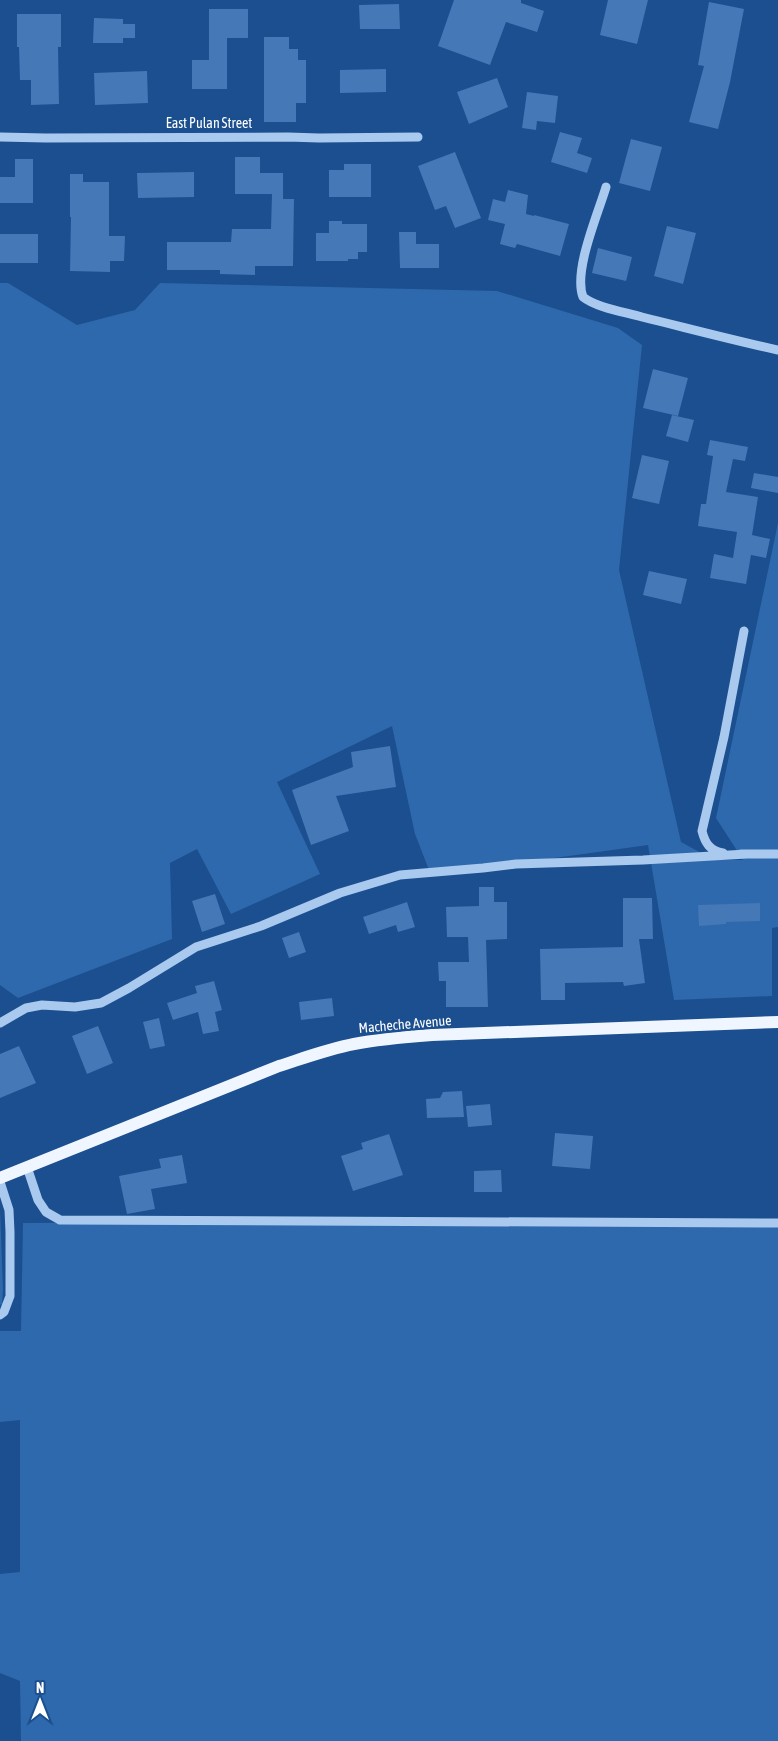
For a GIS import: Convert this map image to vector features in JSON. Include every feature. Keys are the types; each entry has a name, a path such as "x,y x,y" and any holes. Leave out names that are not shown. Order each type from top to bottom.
{"main road":[{"name":"Macheche Avenue","path":"0,1178 279,1066 353,1044 390,1038 432,1035 778,1022"}],"street":[{"name":"East Pulan Street","path":"0,137 418,137"},
{"path":"606,187 583,264 580,281 584,297 591,302 613,309 778,350"},
{"path":"744,630 724,737 702,831 704,839 713,850 747,854"},
{"path":"0,1023 26,1008 42,1005 75,1007 101,1003 196,947 261,926 340,893 400,875 516,864 778,854"},
{"path":"27,1167 38,1200 46,1212 60,1220 778,1222"},
{"path":"0,1182 8,1210 10,1232 10,1296 4,1312 0,1315"}],"shaded area":[{"path":"0,283 8,283 77,325 135,310 160,283 497,291 618,328 642,345 619,570 681,842 714,860 743,860 716,818 778,523 778,927 772,928 772,996 674,1000 648,845 483,868 429,870 415,834 392,726 277,782 320,874 231,914 197,849 170,863 172,939 18,998 0,985"},
{"path":"0,1209 3,1289 2,1304 0,1305"},
{"path":"385,1221 778,1223 778,1741 21,1741 20,1681 0,1673 0,1574 20,1572 20,1420 0,1422 0,1331 21,1331 23,1223"}],"building":[{"path":"454,0 521,0 521,3 544,11 537,32 506,22 490,65 438,46"},
{"path":"608,0 648,0 637,44 600,35"},
{"path":"709,2 744,9 730,82 718,129 689,122 704,66 698,65"},
{"path":"399,4 400,29 360,29 359,5"},
{"path":"209,9 248,9 248,38 227,38 227,89 192,89 192,60 209,60"},
{"path":"17,14 61,14 61,47 58,47 59,104 31,105 31,80 20,80"},
{"path":"94,18 123,19 123,24 135,24 135,38 123,38 123,43 93,43"},
{"path":"264,37 289,37 289,49 298,49 298,60 306,60 306,103 296,103 296,122 264,122"},
{"path":"386,69 386,92 340,93 340,70"},
{"path":"147,71 148,103 95,105 94,73"},
{"path":"497,78 508,107 469,124 457,92"},
{"path":"527,92 558,96 555,123 537,121 536,130 522,128"},
{"path":"560,132 582,138 577,153 592,158 587,173 551,162"},
{"path":"631,139 662,147 650,191 619,183"},
{"path":"455,152 481,218 455,228 446,206 435,210 418,166"},
{"path":"235,157 260,157 260,173 283,173 283,199 294,199 293,266 255,266 255,275 220,274 220,270 167,270 167,242 231,242 232,229 271,229 272,194 235,194"},
{"path":"15,159 33,159 33,203 0,203 0,177 15,177"},
{"path":"344,164 371,164 371,197 329,197 329,170 344,170"},
{"path":"194,172 194,197 138,198 137,173"},
{"path":"70,174 83,174 83,182 109,182 109,236 125,236 124,261 110,261 110,272 70,271"},
{"path":"508,190 528,195 526,214 569,224 560,256 517,244 515,248 500,244 505,224 488,220 493,199 505,202"},
{"path":"329,221 342,221 342,224 367,224 367,252 358,252 358,259 348,259 348,261 316,261 316,233 329,233"},
{"path":"667,226 696,233 683,284 654,276"},
{"path":"399,232 416,232 416,244 439,244 439,268 400,268"},
{"path":"0,234 38,234 38,263 0,263"},
{"path":"598,248 632,257 626,281 592,273"},
{"path":"653,369 688,378 678,416 643,408"},
{"path":"672,415 694,420 688,442 666,436"},
{"path":"710,440 748,447 745,461 733,459 726,492 758,497 752,535 770,539 766,558 751,555 746,584 710,578 714,554 733,558 737,532 698,526 701,504 706,504 713,456 707,455"},
{"path":"642,455 669,461 659,504 632,498"},
{"path":"754,473 778,477 778,493 751,488"},
{"path":"649,571 687,579 681,604 643,595"},
{"path":"390,746 396,787 336,796 349,831 311,845 292,790 353,767 351,752"},
{"path":"479,887 494,887 494,902 507,902 507,939 486,940 488,1007 446,1007 446,981 439,981 438,962 469,962 468,937 447,937 446,907 479,906"},
{"path":"215,894 225,924 202,932 192,901"},
{"path":"623,898 652,898 653,939 639,939 645,983 624,986 623,982 565,983 565,1000 541,1000 540,949 623,947"},
{"path":"407,902 415,927 398,932 396,925 369,934 363,917"},
{"path":"760,903 760,921 726,922 726,924 699,926 698,905"},
{"path":"299,932 306,952 289,958 282,938"},
{"path":"214,981 222,1010 215,1012 219,1031 203,1034 198,1012 173,1020 167,1003 197,993 195,986"},
{"path":"332,998 334,1016 301,1020 299,1002"},
{"path":"159,1018 165,1046 150,1049 143,1022"},
{"path":"98,1026 113,1063 87,1074 72,1036"},
{"path":"19,1046 36,1083 0,1098 0,1054"},
{"path":"462,1091 464,1117 427,1118 426,1099 440,1098 443,1092"},
{"path":"490,1104 492,1125 468,1127 466,1106"},
{"path":"555,1133 593,1136 590,1169 552,1166"},
{"path":"389,1134 403,1175 353,1191 341,1156 363,1149 361,1143"},
{"path":"182,1155 187,1183 151,1189 155,1209 127,1214 119,1176 161,1168 159,1159"},
{"path":"501,1170 502,1192 474,1192 474,1171"}]}
